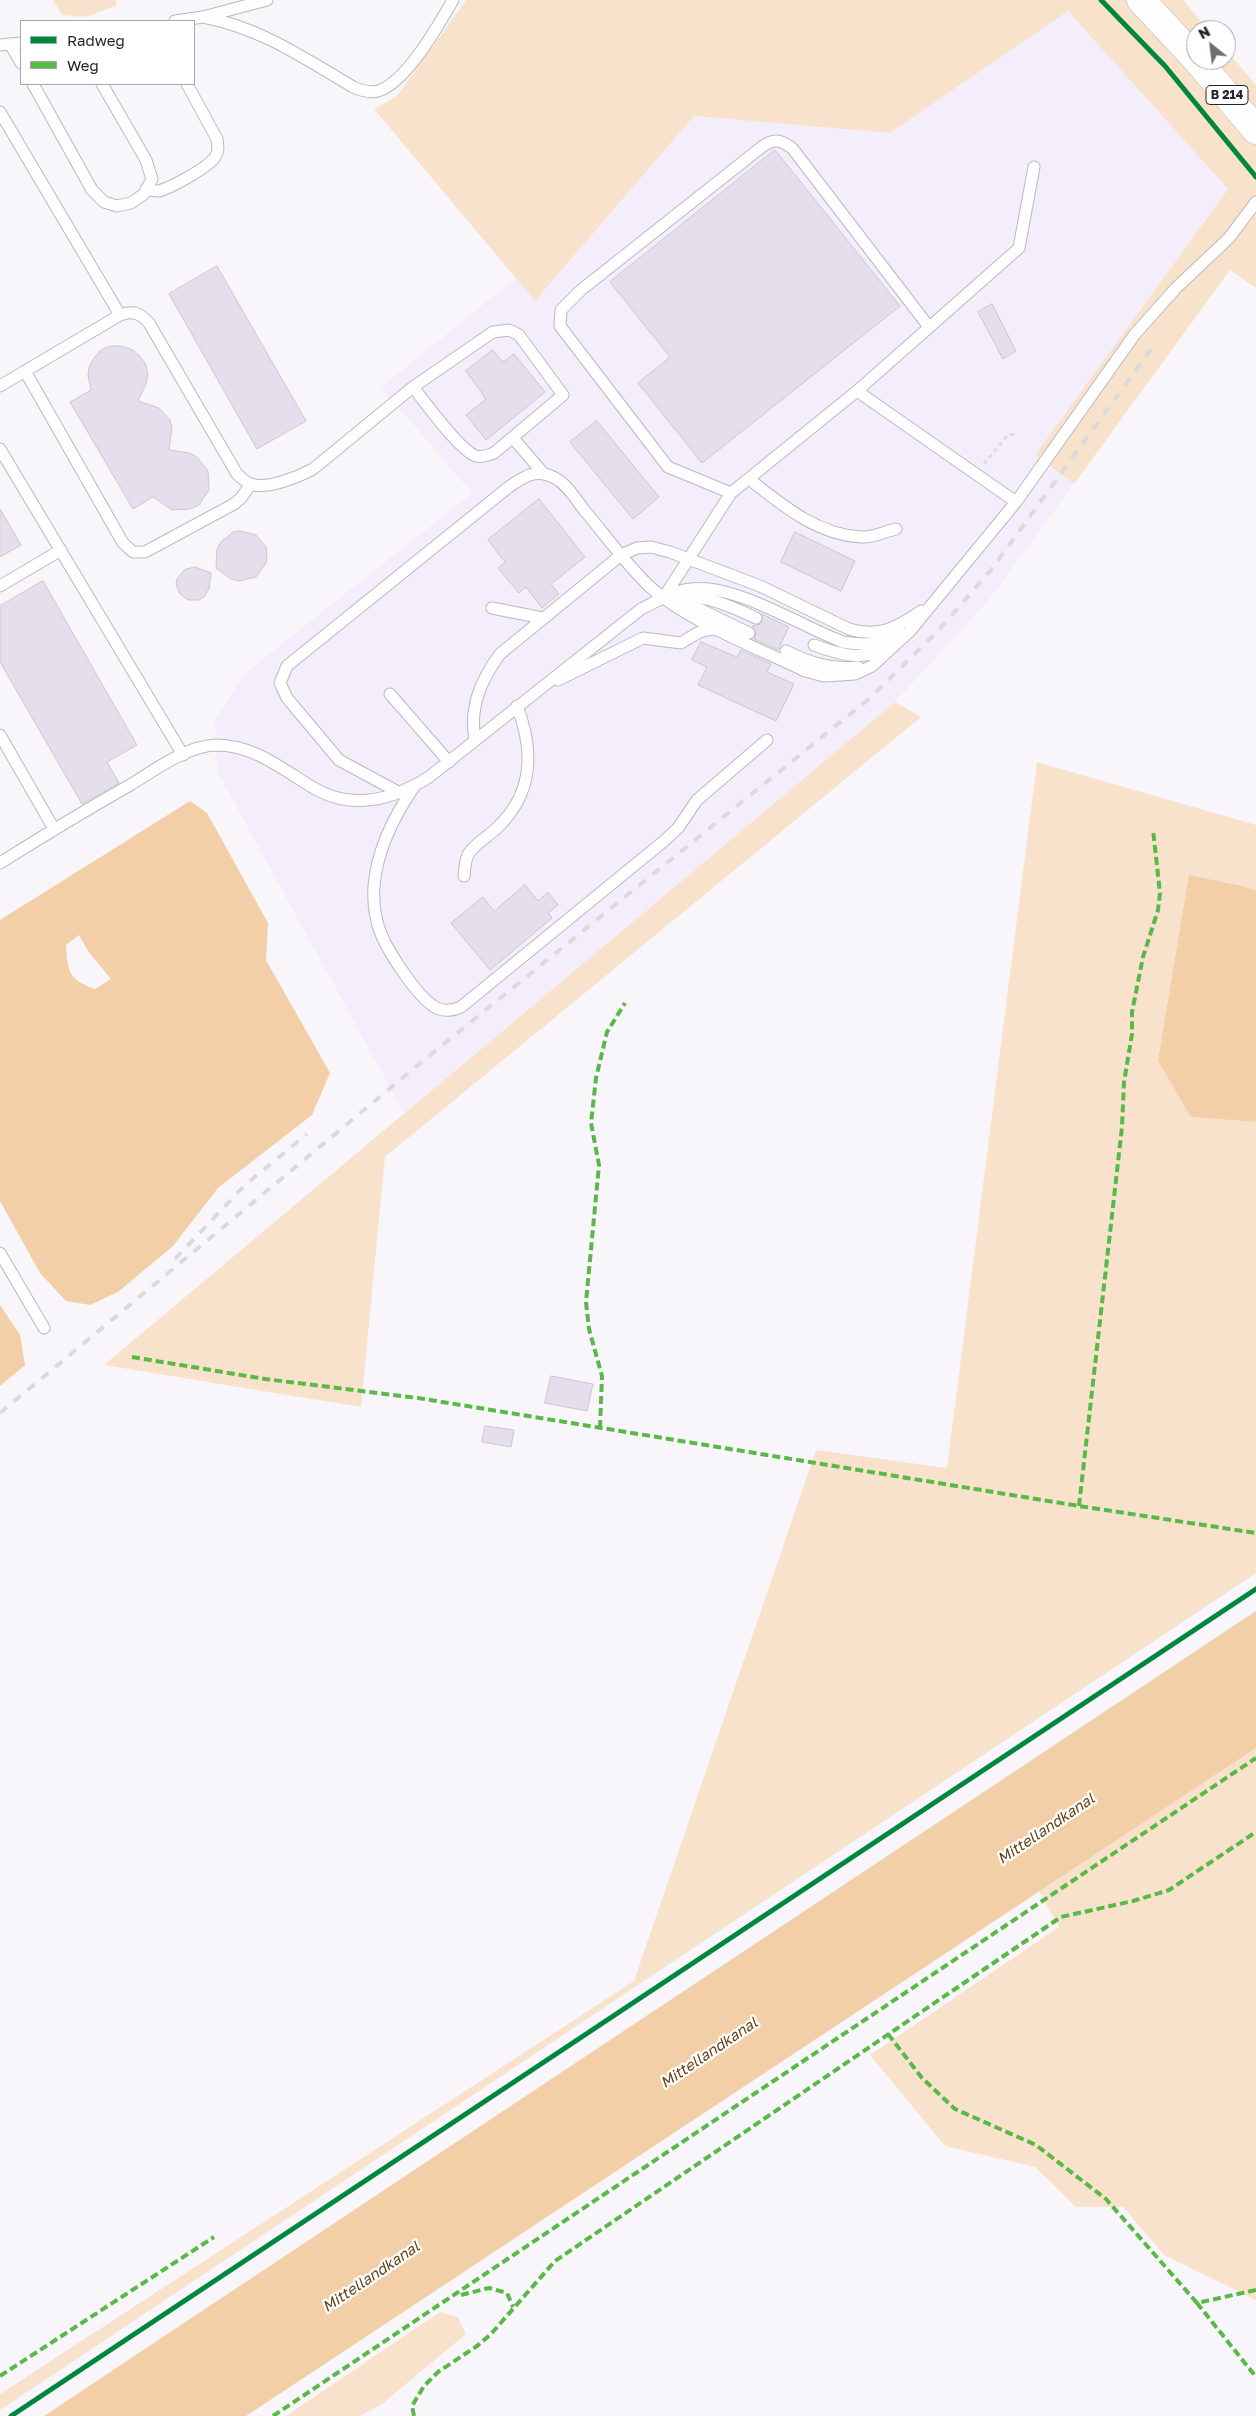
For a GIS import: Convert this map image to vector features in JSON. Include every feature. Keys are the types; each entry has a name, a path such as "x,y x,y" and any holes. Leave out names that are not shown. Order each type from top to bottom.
{"main road":[{"name":"B 214","path":"1141,0 1186,48"},
{"name":"B 214","path":"1205,70 1256,130"}],"lane":[{"path":"182,20 203,17 267,0"},
{"path":"203,17 232,22 257,32 355,88 368,92 378,91 399,78 438,26 453,0"},
{"path":"10,44 20,61"},
{"path":"34,85 92,190 104,202 117,206 131,203 144,194 152,179 146,160 103,85"},
{"path":"146,190 158,191 206,166 219,148 217,139 188,85"},
{"path":"0,112 120,315"},
{"path":"731,493 668,467 560,326 561,310 581,290 771,140 781,140 792,148 929,327"},
{"path":"663,599 731,493 856,391 1019,248 1034,167"},
{"path":"400,794 339,760 287,698 280,683 287,666 510,486 529,474 543,473 556,478 567,488 621,555 663,599 725,632 806,671 824,676 855,674 872,666 910,631 937,600 1016,502 1135,334 1176,288 1229,238 1256,202"},
{"path":"0,386 120,315 130,311 141,314 149,323 237,474 250,484 271,484 294,478 313,469 413,387 494,332 509,330 519,336 563,395 513,438 494,452 483,457 474,456 463,448 413,387"},
{"path":"25,371 123,543 133,552 145,552 234,504 241,498 250,484"},
{"path":"856,391 1016,502"},
{"path":"513,438 543,473"},
{"path":"0,449 183,755"},
{"path":"749,478 792,513 830,531 863,538 896,529"},
{"path":"475,740 472,723 474,706 489,669 514,640 621,555 637,548 651,547 689,559 760,586 848,629 862,633 876,634 890,630 937,600"},
{"path":"0,586 60,550"},
{"path":"0,863 54,829 183,755 216,745 256,754 276,763 314,788 331,796 352,801 376,800 400,794 414,787 449,762 641,609 674,592 692,588 714,588 734,593 820,634 843,642 861,645 878,644 910,631"},
{"path":"663,599 686,596 712,600 756,618"},
{"path":"663,599 694,607 749,633"},
{"path":"492,608 543,618"},
{"path":"537,691 643,638 681,643 700,631 710,628 725,632"},
{"path":"814,645 839,654 860,656 883,650 910,631"},
{"path":"786,651 826,667 846,669 872,666"},
{"path":"390,694 449,762"},
{"path":"464,876 468,854 499,826 513,809 529,770 527,735 517,706"},
{"path":"0,735 54,829"},
{"path":"414,787 396,814 378,864 374,905 381,934 389,950 419,992 429,1004 440,1010 451,1011 461,1007 664,841 678,828 697,800 767,740"},
{"path":"0,1253 44,1328"}],"path":[{"path":"976,475 1008,434 1018,434"}],"shaded area":[{"path":"53,0 116,0 117,5 86,17 62,15"},
{"path":"466,0 1183,0 1200,20 1186,20 1186,70 1236,70 1236,62 1256,85 1256,288 1230,270 1074,484 1035,455 1228,189 1068,11 890,133 694,116 535,301 374,109 397,96"},
{"path":"1068,10 1228,189 1035,455 1074,484 989,600 895,702 404,1113 217,771 215,721 243,675 472,493 381,387 516,278 535,301 694,116 890,133"},
{"path":"895,702 921,717 385,1157 361,1407 104,1365"},
{"path":"1037,762 1256,825 1256,891 1246,887 1191,1117 1256,1122 1256,1573 0,2410 0,2394 634,1981 816,1450 947,1468"},
{"path":"1256,1748 1256,2300 1164,2255 1123,2207 1076,2207 1035,2167 945,2146 870,2055 1059,1927 1039,1891"},
{"path":"440,2312 458,2317 466,2334 382,2404 360,2416 286,2416"}],"water":[{"path":"190,801 207,813 268,923 266,960 330,1073 312,1115 218,1188 173,1246 118,1292 90,1305 66,1301 40,1273 0,1201 0,920","holes":["79,935 88,951 111,979 95,989 79,982 71,974 66,945"]},
{"path":"1189,875 1246,887 1256,891 1256,1122 1191,1117 1158,1061"},
{"path":"0,1305 20,1335 25,1365 0,1386"},
{"name":"Mittellandkanal","path":"1256,1611 1256,1748 246,2416 44,2416"}],"building":[{"path":"775,150 900,306 702,463 638,383 670,357 610,282"},
{"path":"217,266 306,421 257,449 169,294"},
{"path":"992,304 1016,351 1003,359 978,312"},
{"path":"111,346 131,349 145,363 148,373 146,384 138,401 159,408 170,420 172,428 169,450 189,453 197,457 208,471 209,490 199,505 190,509 172,510 153,497 133,509 70,402 91,390 88,376 89,367 101,350"},
{"path":"493,350 503,362 514,354 545,392 486,440 466,415 486,399 466,371"},
{"path":"597,421 659,497 633,519 570,442"},
{"path":"539,499 585,557 551,584 559,594 542,608 526,587 519,593 498,568 505,562 488,540"},
{"path":"0,509 21,545 0,557"},
{"path":"241,531 256,535 266,547 267,555 266,563 256,577 239,581 231,579 216,568 217,549 221,542 233,532"},
{"path":"795,532 855,561 841,591 781,562"},
{"path":"195,567 211,573 209,589 204,597 199,600 188,600 180,594 176,584 177,579 184,570"},
{"path":"43,581 137,745 107,762 119,783 82,804 0,662 0,606"},
{"path":"762,614 789,627 778,650 754,639 756,632 752,626 761,624"},
{"path":"701,642 737,657 741,650 771,664 767,672 794,684 776,721 698,685 707,667 692,660"},
{"path":"525,885 538,901 548,892 558,905 548,913 552,918 490,970 451,923 483,897 494,911"},
{"path":"551,1376 593,1384 587,1411 545,1403"},
{"path":"485,1426 514,1430 511,1447 482,1442"}],"railway":[{"path":"0,1413 424,1060 870,698 938,631 991,570 1151,349"},
{"path":"175,1259 245,1185 307,1134"}],"marked path":[{"path":"1079,1506 1122,1127 1124,1082 1132,1034 1132,1012 1143,957 1158,910 1160,893 1153,830"},
{"path":"600,1428 602,1376 589,1329 586,1302 599,1165 591,1123 596,1078 607,1032 625,1003"},
{"path":"132,1357 265,1379 418,1398 1256,1533"},
{"path":"273,2416 1256,1758"},
{"path":"414,2416 412,2406 424,2386 438,2372 477,2346 491,2334 555,2261 1061,1917 1133,1901 1169,1890 1256,1832"},
{"path":"888,2034 922,2078 955,2109 1036,2145 1106,2199 1197,2303"},
{"path":"0,2376 214,2237"},
{"path":"461,2295 489,2288 507,2293 513,2307"},
{"path":"1256,2290 1197,2303 1256,2377"}],"cycle path":[{"path":"1101,0 1165,66 1256,177"},
{"path":"11,2416 1256,1589"}]}
